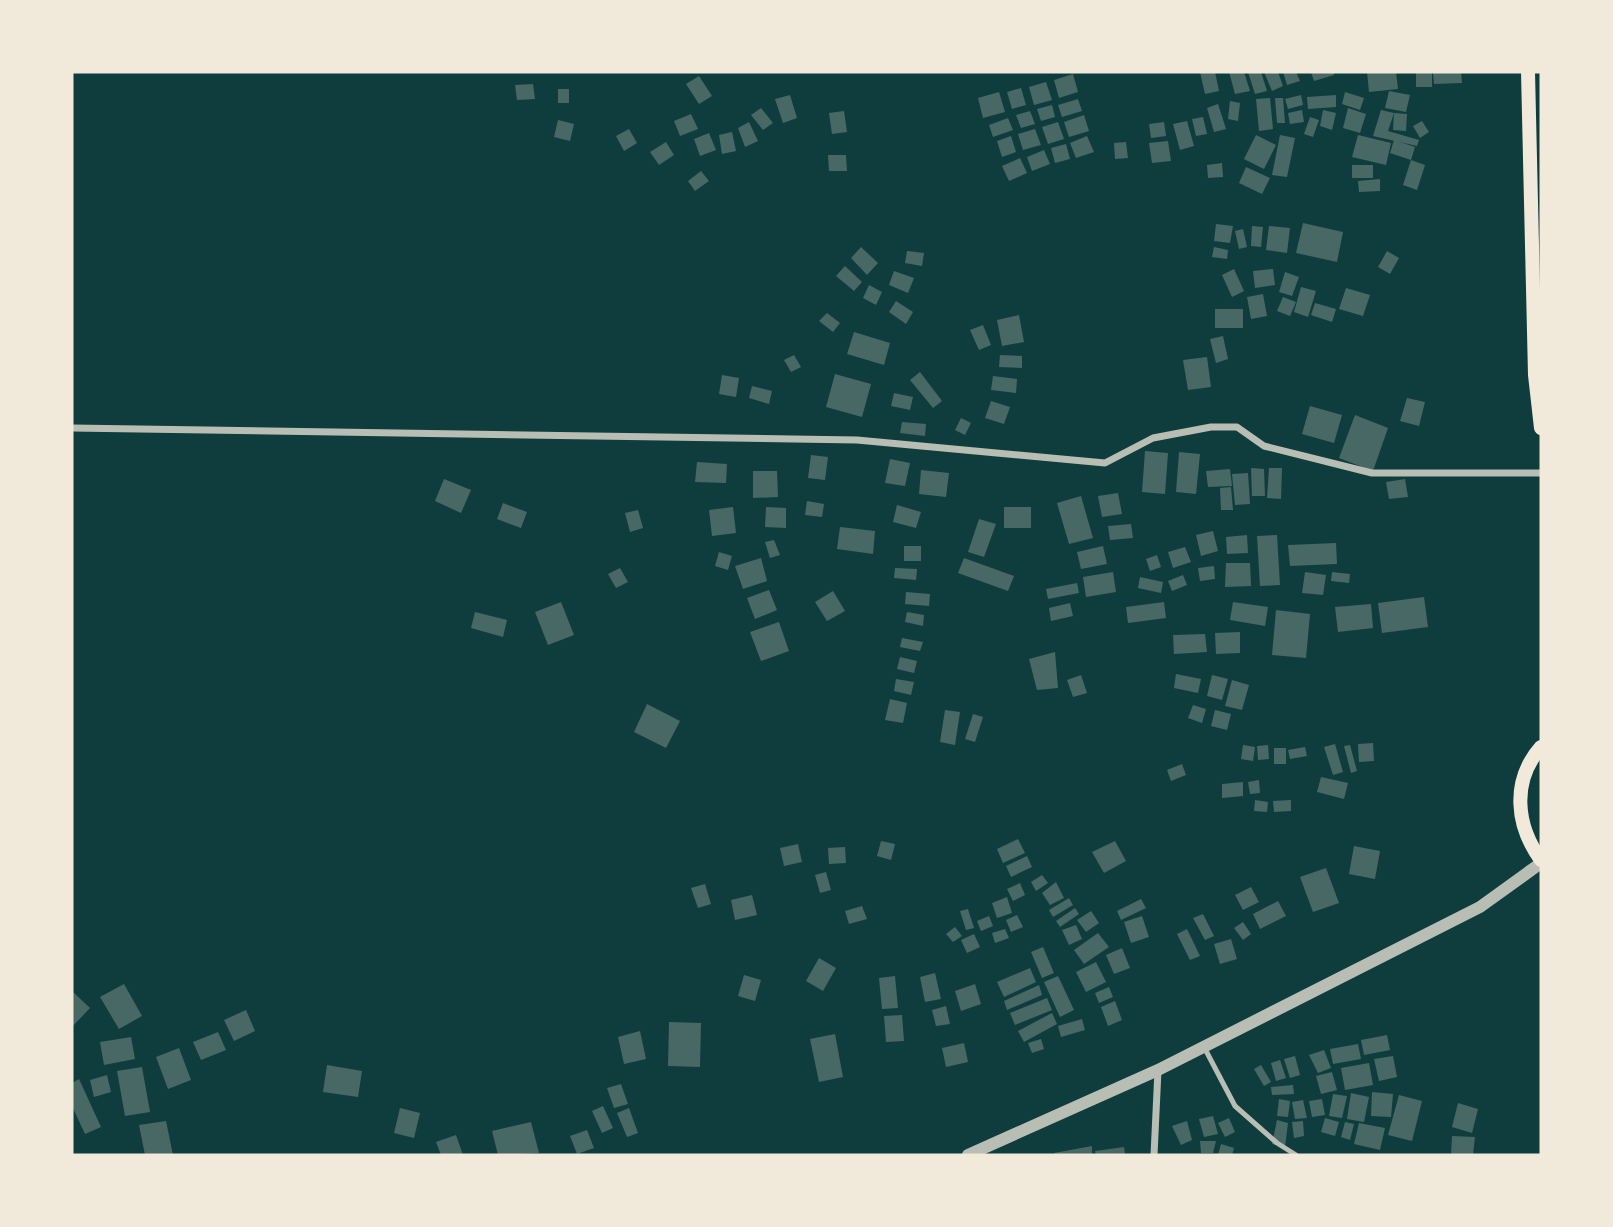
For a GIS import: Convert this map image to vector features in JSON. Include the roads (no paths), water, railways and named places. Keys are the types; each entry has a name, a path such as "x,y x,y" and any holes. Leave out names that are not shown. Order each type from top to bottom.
{"main road":[{"path":"1528,72 1535,375 1541,428"},
{"path":"1541,747 1528,767 1521,787 1519,807 1530,846 1541,862"}],"street":[{"path":"72,428 857,440 1105,463 1153,438 1210,427 1237,427 1264,446 1372,473 1541,473"},
{"path":"968,1155 1158,1070 1480,907 1541,862"},
{"path":"1154,1155 1158,1070"}],"lane":[{"path":"1204,1047 1235,1106 1276,1143 1296,1155"}]}
